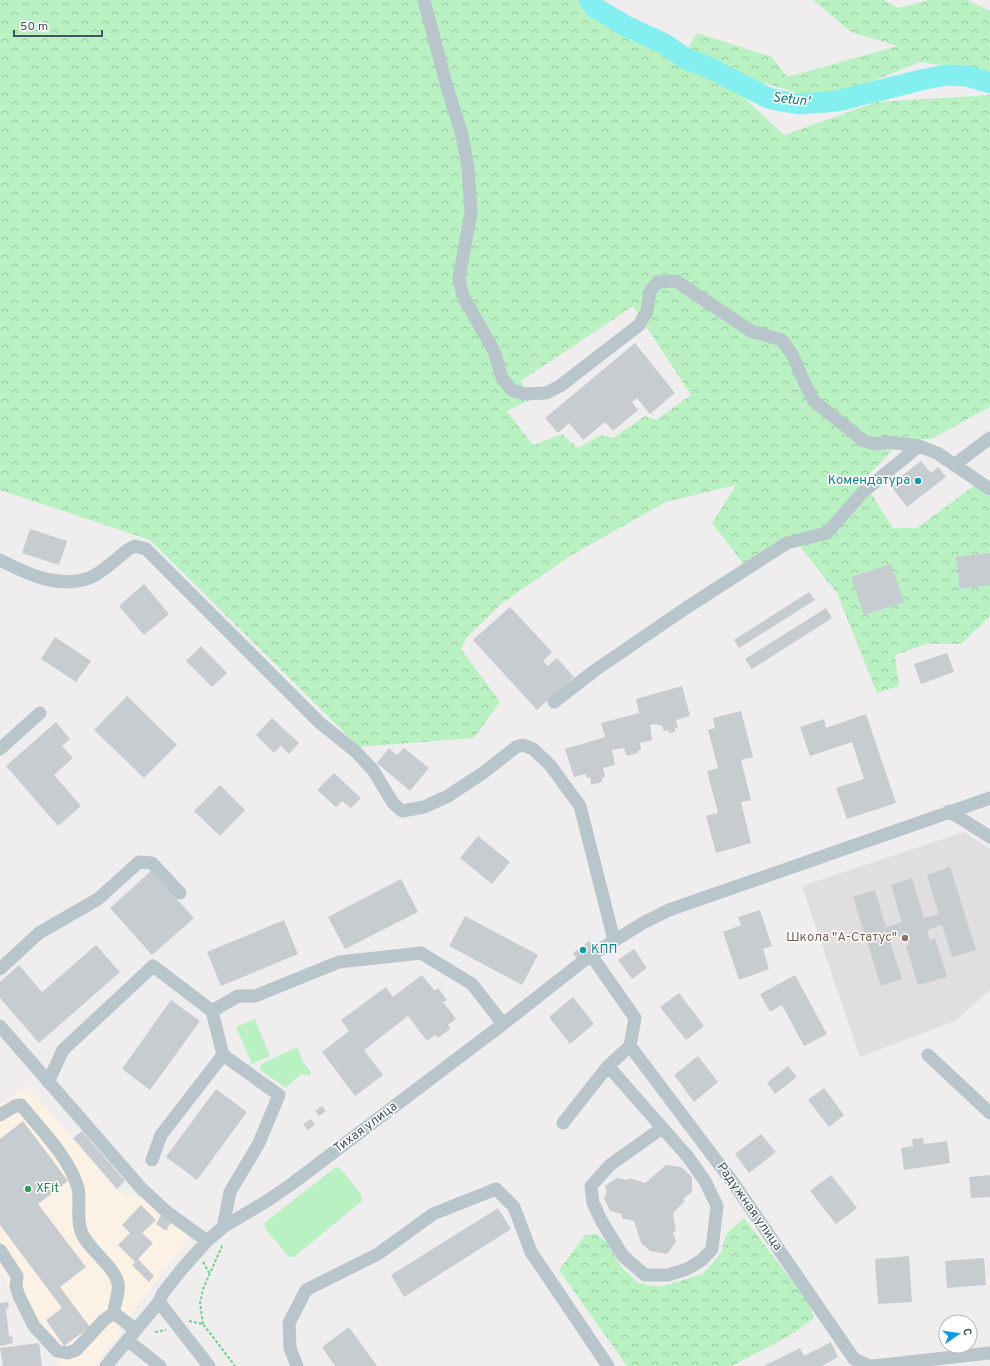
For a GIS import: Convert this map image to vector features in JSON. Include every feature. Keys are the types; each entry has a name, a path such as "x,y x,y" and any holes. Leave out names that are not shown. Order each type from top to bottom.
{"street":[{"path":"424,0 462,135 468,167 471,214 459,278 463,296 494,351 502,378 512,390 524,394 546,393 560,386 639,325 647,311 650,291 658,282 676,281 751,331 782,340 793,356 814,401 864,441 877,444 888,442 919,446 937,453 990,489"},
{"path":"954,465 990,438"},
{"path":"554,702 594,671 686,608 787,543 827,533 863,492 919,446"},
{"path":"0,560 24,572 46,580 60,582 89,578 135,546 146,549 320,723 355,751 373,770 393,803 402,811 424,807 448,796 483,773 516,747 523,745 533,749 550,765 580,806 614,940"},
{"path":"0,749 40,713"},
{"name":"Тихая улица","path":"106,1366 159,1302 163,1292 206,1241 226,1225 267,1201 293,1183 503,1024 587,958 614,940 669,910 949,811 990,798"},
{"path":"949,811 990,837"},
{"path":"0,969 39,933 98,899 139,862 152,862 180,893"},
{"path":"212,1011 238,996 255,996 339,962 420,953 472,984 503,1024"},
{"path":"563,1122 608,1066 630,1046 635,1018 587,958"},
{"path":"48,1082 63,1050 153,966 212,1011 223,1055 279,1095 259,1143 230,1192 226,1225"},
{"path":"0,1026 142,1189 167,1212 206,1241"},
{"name":"Радужная улица","path":"630,1046 734,1184 854,1359 869,1366"},
{"path":"152,1160 160,1135 223,1055"},
{"path":"928,1055 990,1113"},
{"path":"608,1066 662,1128 706,1181 717,1206 712,1249 702,1260 687,1269 668,1275 645,1275 623,1256 602,1222 593,1203 591,1186 610,1165 662,1128"},
{"path":"0,1115 14,1106 21,1105 68,1164 78,1188 79,1200 77,1216 81,1232 118,1283 118,1294 114,1313 104,1320 76,1350 67,1353 57,1351 34,1326 19,1296 16,1287 17,1276 0,1250"},
{"path":"297,1366 290,1348 289,1323 306,1290 378,1254 433,1214 496,1189 514,1206 531,1252 608,1366"},
{"path":"159,1302 209,1366"},
{"path":"114,1313 160,1366"},
{"path":"873,1366 990,1353"}],"path":[{"path":"226,1225 228,1234 203,1289 200,1303 203,1324 235,1366"},
{"path":"188,1321 203,1324"},
{"path":"155,1332 166,1330"}],"shaded area":[{"name":"Школа \"А-Статус\"","path":"964,832 990,849 990,990 955,1021 860,1057 802,886"},
{"path":"27,1085 118,1192 143,1199 176,1223 187,1233 189,1239 119,1329 122,1332 94,1366 61,1366 15,1305 0,1268 0,1105"}],"green space":[{"path":"0,0 585,0 740,94 784,135 877,102 990,95 990,407 931,439 902,440 863,481 893,528 917,528 975,485 990,497 990,616 961,644 926,644 895,655 899,686 877,693 837,593 793,538 743,563 712,523 736,485 666,502 570,556 501,604 467,637 461,649 500,702 474,738 359,747 150,540 0,490","holes":["633,306 691,395 656,420 645,416 613,438 601,435 578,448 562,434 533,445 507,411 530,400 521,381"]},
{"path":"813,0 884,0 898,8 929,0 967,0 990,11 990,72 920,62 851,90 805,95 739,76 687,49 697,33 772,57 787,77 898,46 851,32"},
{"path":"255,1019 270,1056 252,1064 236,1027"},
{"path":"297,1047 303,1062 311,1072 310,1076 301,1074 286,1088 260,1070 261,1064"},
{"path":"336,1167 340,1168 361,1194 362,1201 294,1257 289,1257 265,1228 264,1223"},
{"path":"744,1218 809,1303 814,1318 789,1336 732,1366 627,1366 559,1270 585,1235 596,1234 607,1242 621,1267 639,1283 659,1287 703,1274 721,1253 726,1234"}],"building":[{"path":"635,343 675,393 650,414 637,398 632,402 638,410 613,431 605,422 583,440 569,423 558,433 545,418"},
{"name":"Комендатура","path":"921,461 931,473 938,467 946,477 907,507 890,485"},
{"path":"30,529 67,541 59,565 22,553"},
{"path":"990,553 990,585 960,589 956,557"},
{"path":"891,564 904,602 864,615 851,577"},
{"path":"144,584 169,614 144,635 119,606"},
{"path":"809,592 815,600 739,648 734,640"},
{"path":"510,607 552,652 543,661 548,666 557,658 574,677 537,710 473,640"},
{"path":"826,608 832,618 752,669 745,659"},
{"path":"55,637 91,661 76,682 41,659"},
{"path":"201,646 227,673 212,687 186,661"},
{"path":"947,653 954,672 921,684 914,664"},
{"path":"682,686 690,716 676,720 678,728 675,728 675,732 669,733 668,730 664,731 662,726 655,724 650,725 652,740 640,743 641,750 637,751 638,753 627,756 624,748 612,750 615,765 603,768 605,777 602,778 602,782 591,785 590,777 587,778 586,774 574,777 565,749 605,737 601,723 639,713 636,699"},
{"path":"127,696 177,745 144,778 94,730"},
{"path":"741,711 753,757 741,760 751,800 741,802 751,843 716,853 706,816 718,813 707,771 718,768 708,730 715,728 713,718"},
{"path":"866,714 896,803 847,819 836,788 864,779 852,742 810,756 800,727 824,719 826,728"},
{"path":"272,718 299,743 289,754 281,746 274,753 256,735"},
{"path":"56,722 70,739 62,746 73,758 54,775 81,806 58,826 6,766"},
{"path":"389,748 397,755 404,748 429,768 410,791 377,763"},
{"path":"334,773 361,798 351,808 342,801 336,807 317,790"},
{"path":"220,785 245,810 220,836 194,811"},
{"path":"478,836 510,862 492,884 460,858"},
{"path":"950,867 976,950 952,957 942,925 927,930 930,940 935,938 947,977 918,985 906,946 909,944 906,934 889,939 902,979 881,986 853,897 875,890 886,927 902,922 891,885 912,878 924,918 939,914 927,875"},
{"path":"151,871 194,918 152,955 110,908"},
{"path":"401,879 418,912 345,949 328,917"},
{"path":"760,910 772,946 763,949 769,969 739,980 723,932 741,925 738,917"},
{"path":"465,916 538,955 522,985 449,946"},
{"path":"284,920 298,954 221,986 207,952"},
{"name":"КПП","path":"589,941 594,947 577,959 573,953"},
{"path":"96,945 120,972 39,1043 0,998 0,982 19,965 42,992"},
{"path":"634,949 647,968 632,979 618,960"},
{"path":"422,975 435,991 438,988 447,1000 443,1002 456,1019 448,1025 450,1029 438,1038 435,1035 427,1041 408,1016 364,1050 383,1075 355,1096 322,1052 349,1031 341,1020 386,987 393,997"},
{"path":"795,975 827,1034 804,1046 782,1005 770,1012 760,994"},
{"path":"679,993 704,1026 686,1040 660,1007"},
{"path":"573,997 594,1024 570,1044 549,1017"},
{"path":"171,1000 200,1021 150,1090 122,1069"},
{"path":"698,1056 718,1082 694,1102 674,1075"},
{"path":"788,1066 797,1077 775,1094 767,1083"},
{"path":"824,1088 844,1115 829,1127 808,1100"},
{"path":"216,1089 247,1112 197,1180 166,1157"},
{"path":"322,1106 326,1111 319,1116 315,1111"},
{"path":"311,1119 315,1125 308,1130 303,1124"},
{"path":"23,1121 68,1181 38,1204 86,1267 60,1287 90,1327 64,1346 46,1320 62,1308 0,1225 0,1139"},
{"path":"82,1131 125,1181 117,1189 73,1138"},
{"path":"761,1134 776,1152 749,1173 735,1154"},
{"path":"923,1138 924,1144 947,1141 950,1163 904,1170 901,1148 913,1146 912,1139"},
{"path":"666,1165 681,1167 692,1177 692,1192 683,1199 685,1201 673,1213 676,1231 673,1232 676,1242 667,1254 650,1251 641,1243 634,1221 622,1218 622,1214 610,1211 604,1198 607,1192 605,1186 617,1178 627,1180 629,1178 645,1183"},
{"path":"831,1175 857,1208 836,1224 810,1191"},
{"path":"990,1175 990,1197 971,1198 969,1177"},
{"path":"141,1205 156,1220 142,1233 153,1243 138,1259 154,1276 149,1282 132,1265 135,1262 118,1245 130,1233 122,1225"},
{"path":"498,1208 511,1229 404,1297 391,1275"},
{"path":"161,1215 171,1222 166,1231 156,1224"},
{"path":"909,1256 912,1302 878,1304 875,1259"},
{"path":"984,1258 986,1285 947,1288 945,1261"},
{"path":"8,1302 9,1308 6,1309 9,1337 12,1336 13,1343 0,1346 0,1303"},
{"path":"349,1327 377,1366 335,1366 322,1347"},
{"path":"831,1342 838,1357 822,1366 764,1366 800,1348 804,1356"},
{"path":"39,1343 42,1366 3,1366 0,1348"}],"waterway":[{"name":"Setun'","path":"589,0 596,8 626,26 665,44 686,59 706,66 768,98 781,101 800,104 837,101 946,75 967,76 990,83"}],"place":[{"name":"Комендатура","path":"918,481"},
{"name":"Школа \"А-Статус\"","path":"905,938"},
{"name":"КПП","path":"583,950"},
{"name":"XFit","path":"28,1189"}]}
